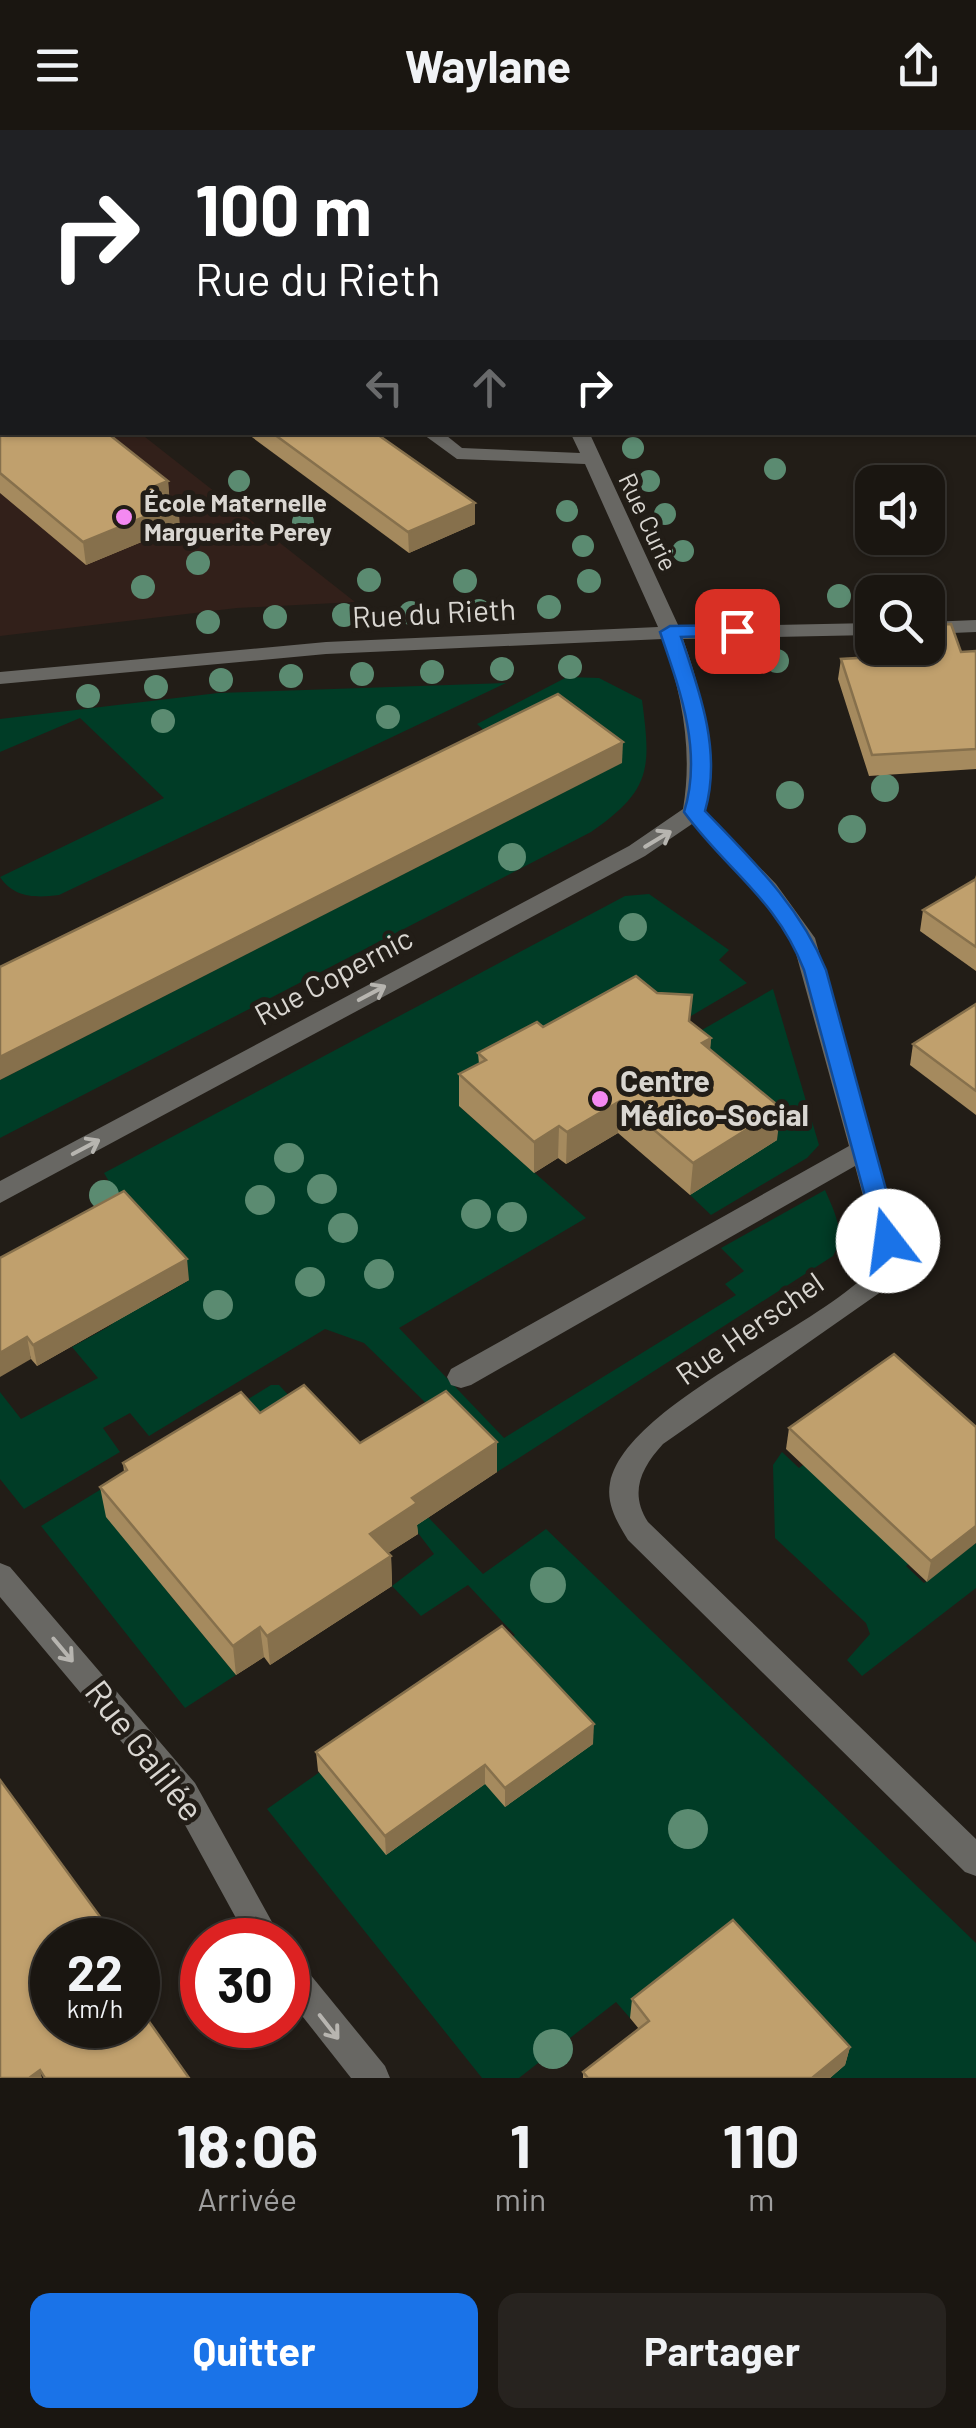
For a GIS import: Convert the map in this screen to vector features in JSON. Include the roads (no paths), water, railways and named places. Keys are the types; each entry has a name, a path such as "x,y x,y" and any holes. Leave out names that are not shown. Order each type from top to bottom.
{"street":[{"path":"433,435 457,453 591,459"},
{"name":"Rue Curie","path":"580,435 670,632"},
{"path":"945,627 976,626"},
{"name":"Rue du Rieth","path":"0,678 256,653 670,632 855,629"},
{"path":"670,632 688,687 702,758 700,792 694,812"},
{"name":"Rue Herschel","path":"694,812 768,889 802,938 815,970 888,1241 886,1271 876,1282 653,1436 625,1470 624,1502 638,1531 976,1861"},
{"name":"Rue Copernic","path":"0,1193 637,852 694,812"},
{"path":"461,1376 864,1149"},
{"name":"Rue Galilée","path":"0,1576 184,1793 254,1918"},
{"path":"310,2000 374,2078"}],"place":[{"name":"École Maternelle Marguerite Perey","path":"124,517"},
{"name":"Centre Médico-Social","path":"600,1099"}]}
